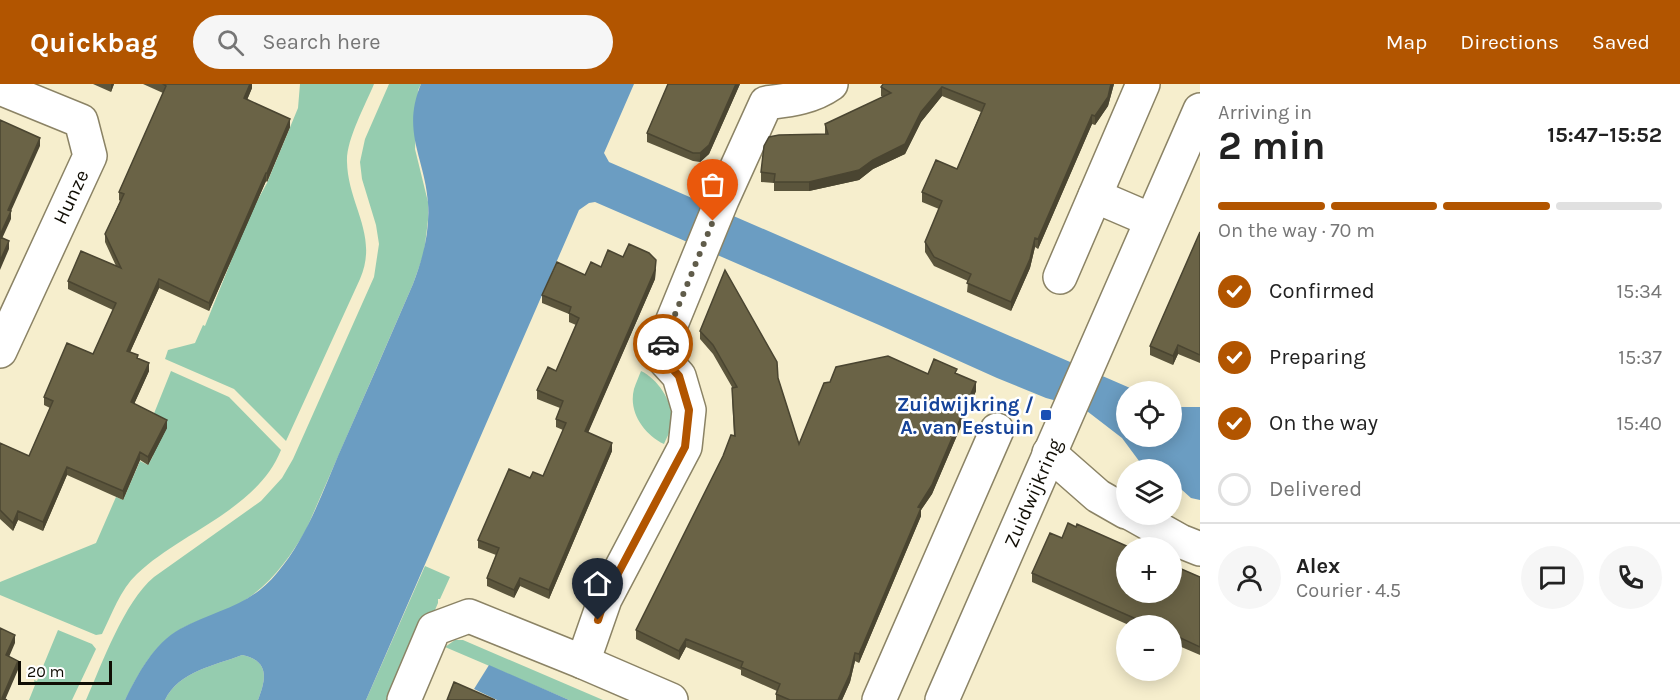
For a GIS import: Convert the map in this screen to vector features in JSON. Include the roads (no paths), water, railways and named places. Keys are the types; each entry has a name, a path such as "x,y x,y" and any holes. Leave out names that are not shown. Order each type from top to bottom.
{"street":[{"path":"583,662 605,598 685,447 689,410 679,376 659,354 722,200 766,103 798,99 820,92 831,84"},
{"path":"1060,277 1143,84"},
{"name":"Hunze","path":"0,88 81,121 90,156 0,351"},
{"name":"Zuidwijkring","path":"942,700 1200,110"},
{"path":"1095,196 1152,220"},
{"path":"879,700 997,430"},
{"path":"1049,453 1098,496 1116,506"},
{"path":"1152,525 1200,549"},
{"path":"404,700 434,629 469,616 671,700"}],"water":[{"path":"421,84 634,84 604,153 609,162 1116,382 1116,433 1083,408 1046,398 997,378 595,202 589,203 579,210 366,700 258,700 264,672 257,662 242,655 188,676 171,690 165,700 125,700 147,660 170,635 194,622 232,607 266,585 287,560 312,517 413,284 423,254 428,224 428,203 414,131 415,101"},
{"path":"1182,407 1200,407 1200,500 1191,498 1182,490 1182,459 1138,459 1129,447 1182,447"},
{"path":"489,665 569,700 497,700 474,689"}],"place":[{"name":"Zuidwijkring / A. van Eestuin","path":"1046,415"}]}
